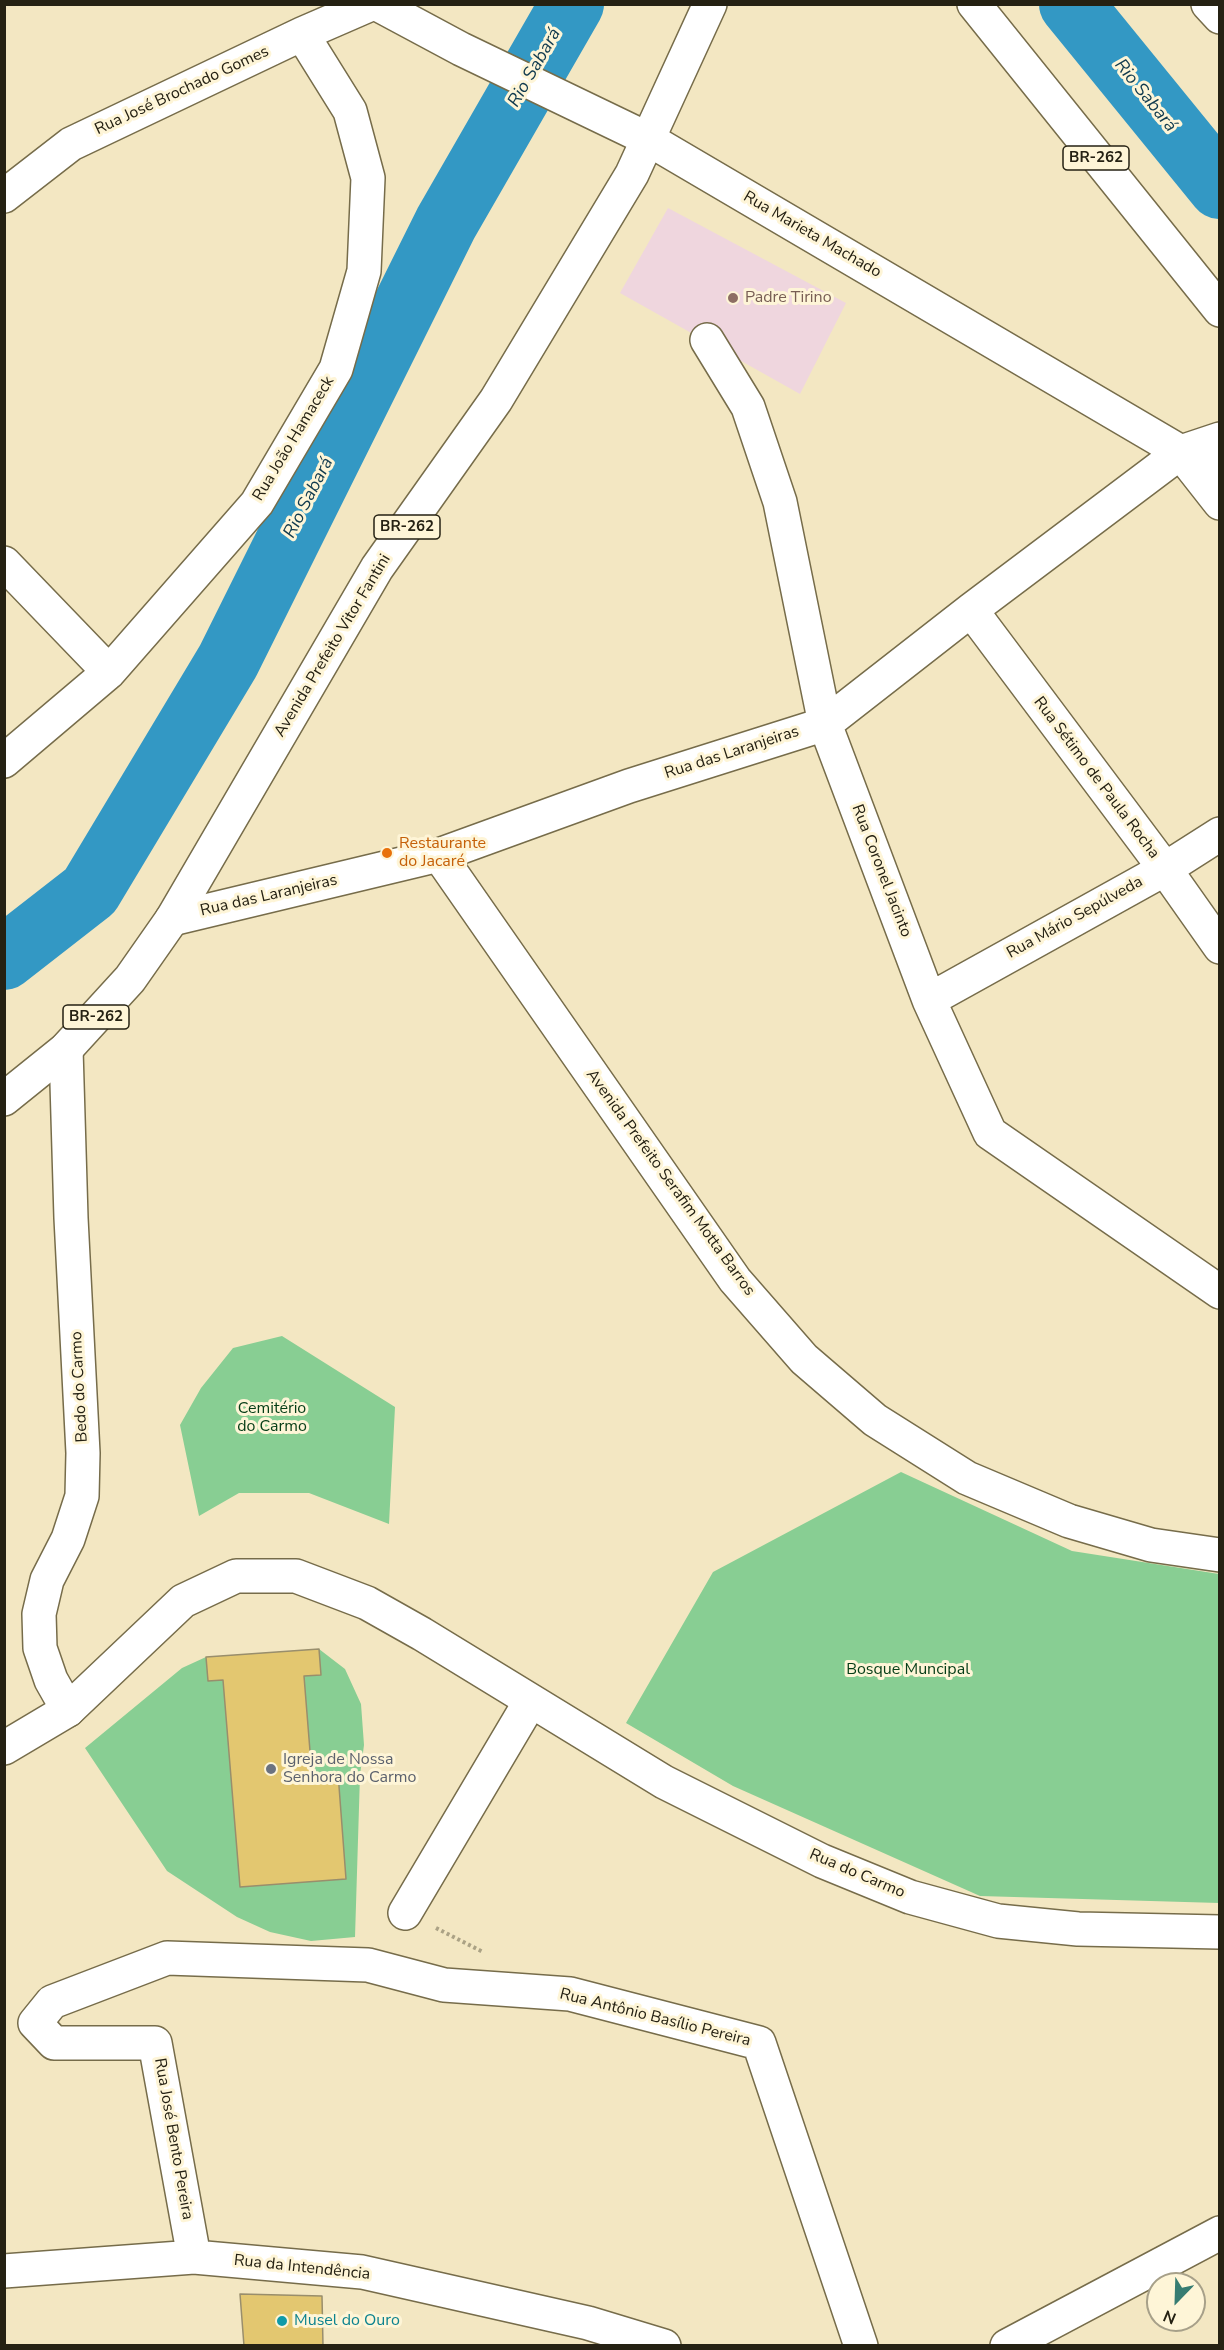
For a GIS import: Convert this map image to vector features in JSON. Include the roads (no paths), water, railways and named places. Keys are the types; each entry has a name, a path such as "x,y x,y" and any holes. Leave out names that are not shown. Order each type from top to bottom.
{"street":[{"name":"Rua José Brochado Gomes","path":"4,196 72,144 371,4"},
{"name":"Rua Marieta Machado","path":"377,4 461,49 648,139 1181,452 1220,503"},
{"name":"Avenida Prefeito Vitor Fantini","path":"4,1099 66,1049 130,980 172,919 377,568 496,400 632,174 710,4"},
{"name":"BR-262","path":"974,4 1220,310"},
{"path":"1208,4 1220,17"},
{"name":"Rua João Hamaceck","path":"4,761 109,672 257,503 336,369 364,271 368,178 350,111 303,34"},
{"name":"Rua Coronel Jacinto","path":"707,340 748,407 780,502 825,724 929,1000 990,1133 1220,1292"},
{"name":"Rua das Laranjeiras","path":"172,919 439,855 629,786 825,724 971,610 1181,452 1220,439"},
{"path":"1181,452 1220,475"},
{"path":"4,563 109,672"},
{"name":"Rua Sétimo de Paula Rocha","path":"971,610 1165,869 1220,947"},
{"name":"Rua Mário Sepúlveda","path":"929,1000 1165,869 1220,834"},
{"name":"Avenida Prefeito Serafim Motta Barros","path":"439,855 735,1280 804,1359 875,1420 967,1478 1069,1521 1151,1545 1220,1555"},
{"name":"Bedo do Carmo","path":"66,1049 71,1218 83,1453 81,1496 68,1539 47,1580 39,1614 40,1648 51,1680 68,1710"},
{"name":"Rua do Carmo","path":"4,1748 68,1710 183,1601 236,1576 296,1576 367,1603 422,1634 664,1782 822,1862 910,1897 998,1921 1078,1929 1220,1932"},
{"path":"405,1913 530,1701"},
{"name":"Rua José Bento Pereira","path":"194,2258 155,2043 54,2043 35,2023 52,2002 167,1958 271,1962"},
{"name":"Rua Antônio Basílio Pereira","path":"271,1962 368,1965 444,1985 570,1994 759,2043 861,2346"},
{"path":"1007,2346 1220,2233"},
{"name":"Rua da Intendência","path":"4,2271 194,2258 362,2272 585,2334 664,2346"}],"waterway":[{"name":"Rio Sabará","path":"4,958 90,891 228,661 446,223 572,4"},
{"name":"Rio Sabará","path":"1071,4 1220,187"}],"place":[{"name":"Padre Tirino","path":"733,298"},
{"name":"Restaurante do Jacaré","path":"387,853"},
{"name":"Igreja de Nossa Senhora do Carmo","path":"271,1769"},
{"name":"Musel do Ouro","path":"282,2321"}],"park label":[{"name":"Cemitério do Carmo","path":"272,1418"},
{"name":"Bosque Muncipal","path":"908,1670"}]}
